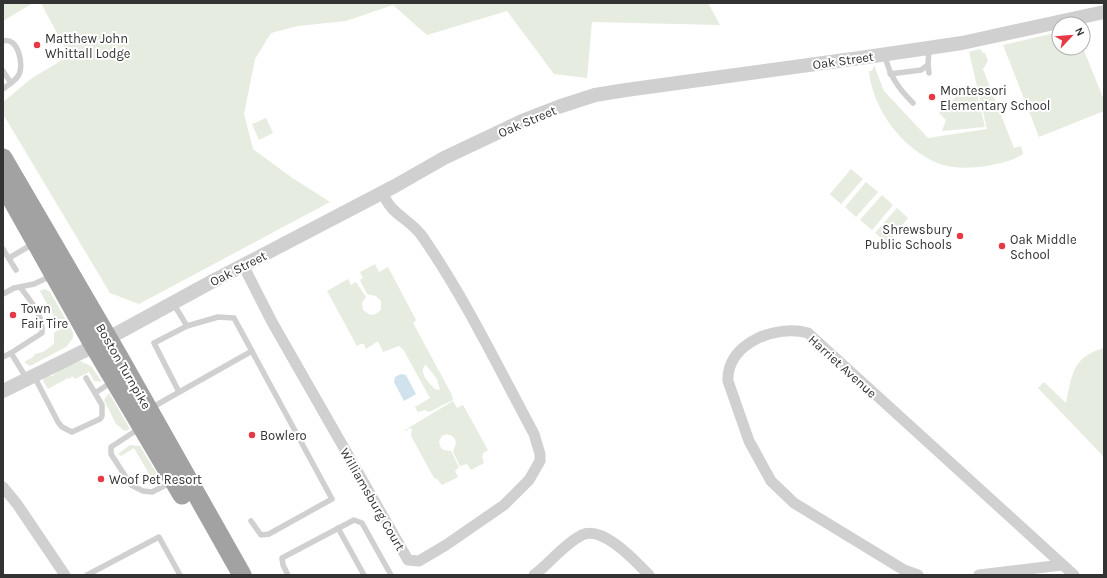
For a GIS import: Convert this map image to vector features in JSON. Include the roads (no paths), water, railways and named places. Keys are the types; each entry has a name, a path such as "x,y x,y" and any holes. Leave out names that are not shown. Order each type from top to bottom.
{"highway":[{"name":"Boston Turnpike","path":"3,158 101,342 114,381 174,481 227,575"},
{"name":"Boston Turnpike","path":"3,184 55,274 149,409 242,575"}],"street":[{"name":"Oak Street","path":"3,391 101,342 444,158 518,123 588,97 626,90 929,48 970,41 1104,12"},
{"name":"Williamsburg Court","path":"243,265 272,322 408,560 419,561 446,545 504,505 529,480 540,461 540,454 534,434 445,269 416,228 389,207 383,192"},
{"name":"Harriet Avenue","path":"918,575 904,570 794,503 771,481 749,441 728,381 728,372 731,362 743,348 770,334 783,330 796,330 808,333 1074,575"},
{"path":"3,487 17,504 65,575"},
{"path":"538,574 574,540 584,534 590,534 606,539 618,546 649,575"},
{"path":"980,575 1062,565"}],"lane":[{"path":"3,41 7,40 12,42 18,50 21,67 19,76 3,88"},
{"path":"929,48 929,73"},
{"path":"885,54 890,74 897,87 913,103"},
{"path":"890,74 921,70 928,65"},
{"path":"3,71 10,83"},
{"path":"9,258 37,242"},
{"path":"3,249 16,270"},
{"path":"3,294 20,287 34,284 55,274"},
{"path":"3,357 42,333 43,325 35,308 20,287"},
{"path":"173,303 187,326"},
{"path":"179,392 154,343 187,326 218,317 234,318 332,499 269,534 261,535 251,520"},
{"path":"149,409 252,351"},
{"path":"11,353 30,377 58,422 68,431 78,430 102,416 102,405 86,378"},
{"path":"95,392 114,381"},
{"path":"142,427 111,447 111,454 131,485 137,488 152,492 174,481"},
{"path":"288,575 283,565 282,558 354,520 362,523 391,575"},
{"path":"338,528 364,575"},
{"path":"87,575 159,537 180,575"}],"water":[{"path":"401,374 406,375 416,394 404,401 394,382 395,377"}],"place":[{"name":"Matthew John Whittall Lodge","path":"37,45"},
{"name":"Montessori Elementary School","path":"932,97"},
{"name":"Shrewsbury Public Schools","path":"960,236"},
{"name":"Oak Middle School","path":"1002,246"},
{"name":"Town Fair Tire","path":"13,315"},
{"name":"Bowlero","path":"252,435"},
{"name":"Woof Pet Resort","path":"101,479"}]}
